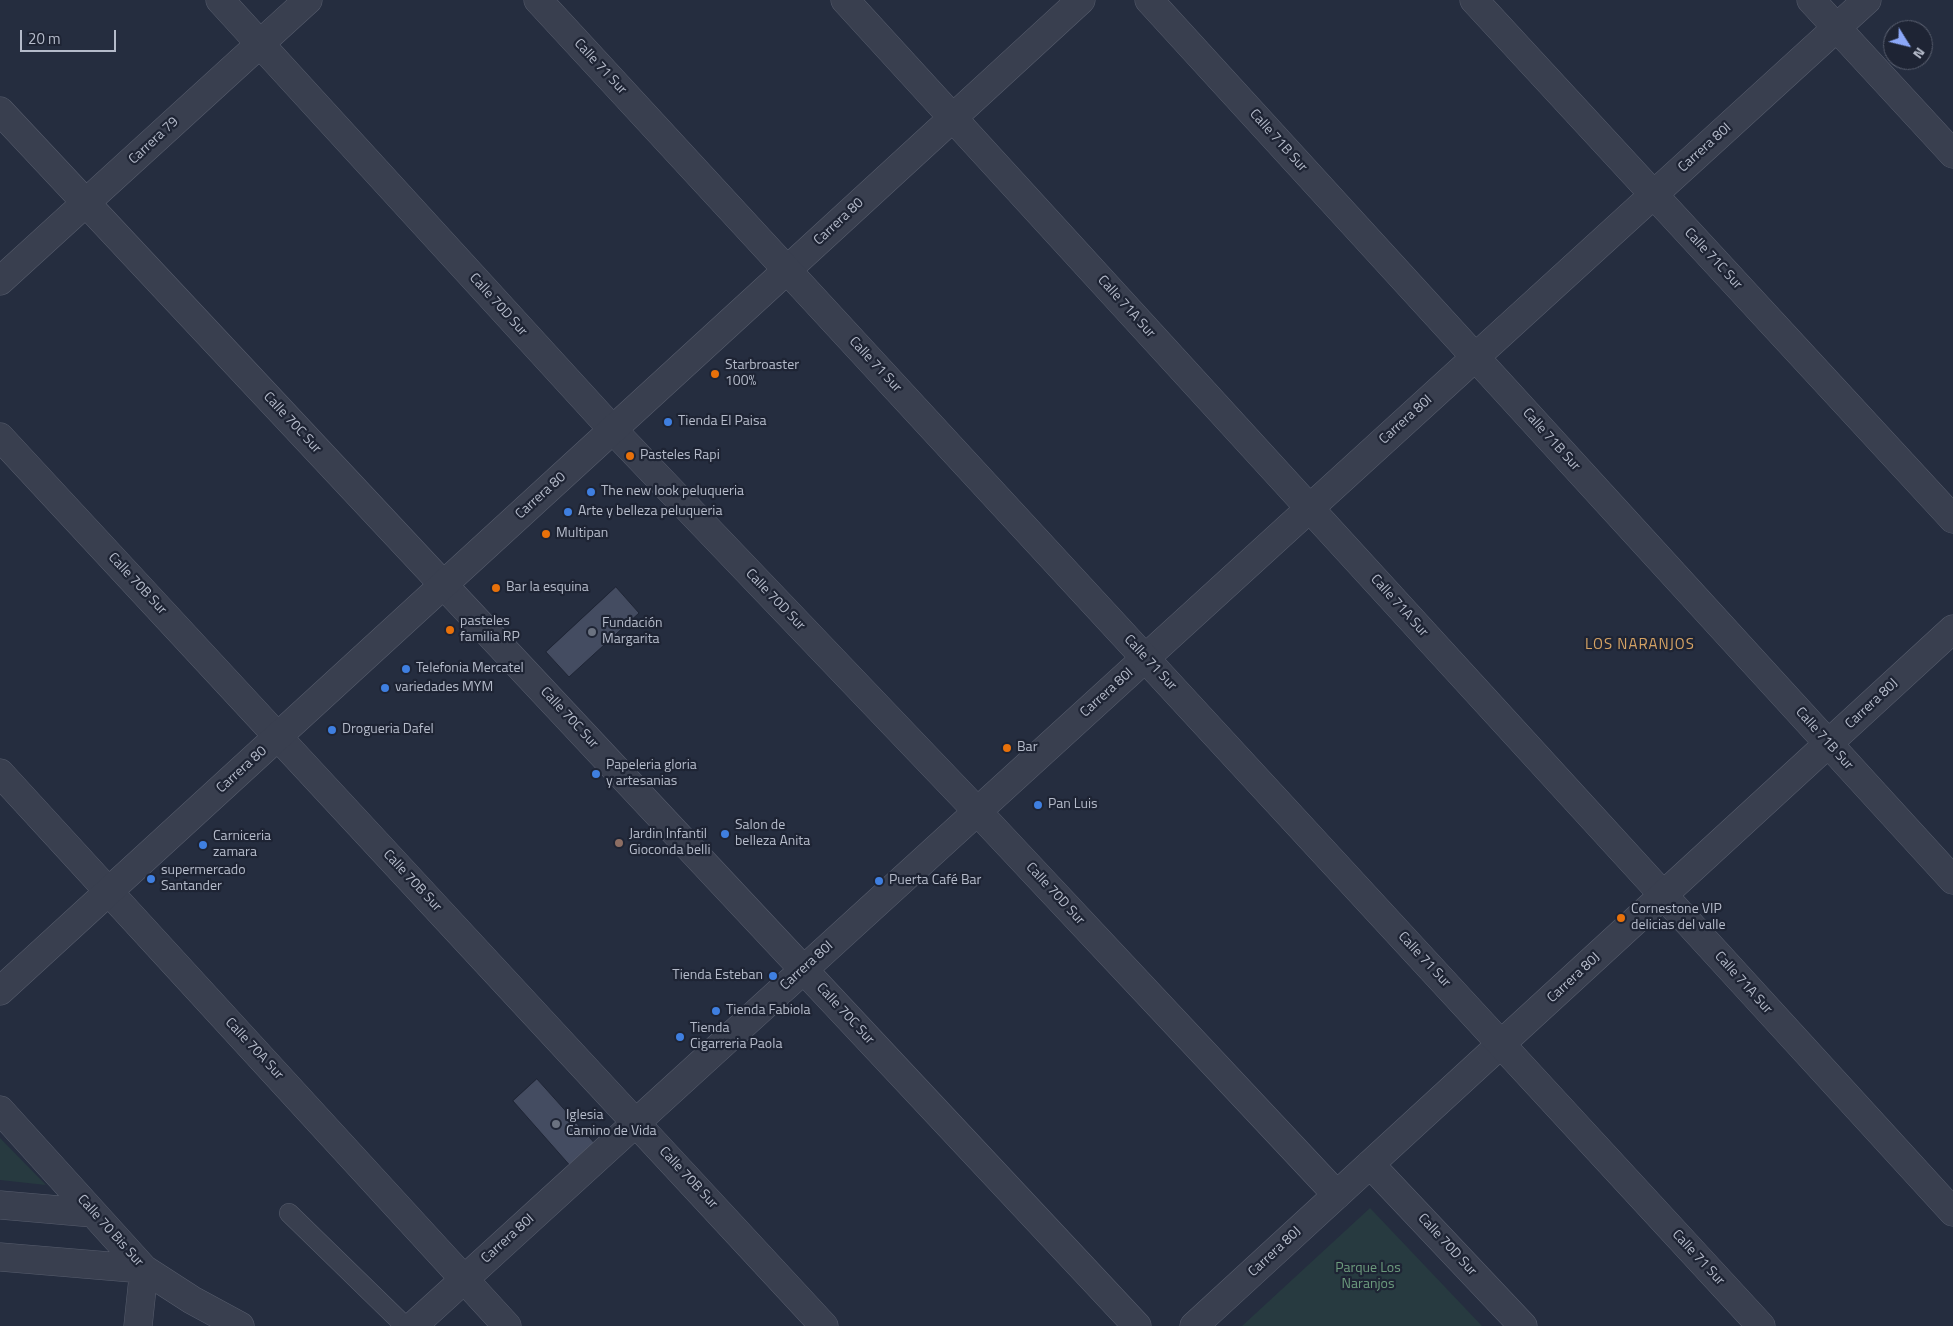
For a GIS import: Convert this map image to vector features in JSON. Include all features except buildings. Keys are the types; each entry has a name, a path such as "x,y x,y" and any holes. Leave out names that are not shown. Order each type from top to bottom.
{"street":[{"name":"Calle 70D Sur","path":"220,0 613,430 977,811 1337,1195"},
{"name":"Carrera 79","path":"0,281 308,0"},
{"name":"Calle 71 Sur","path":"538,0 1761,1326"},
{"name":"Calle 71A Sur","path":"845,0 1953,1212"},
{"name":"Carrera 80","path":"0,991 1081,0"},
{"name":"Calle 71B Sur","path":"1149,0 1953,880"},
{"name":"Calle 71C Sur","path":"1474,0 1953,519"},
{"path":"1811,0 1953,154"},
{"name":"Carrera 80I","path":"413,1326 1867,0"},
{"name":"Calle 70C Sur","path":"0,111 1137,1326"},
{"name":"Calle 70B Sur","path":"0,437 824,1326"},
{"name":"Carrera 80J","path":"1194,1326 1953,629"},
{"name":"Calle 70A Sur","path":"0,773 507,1326"},
{"name":"Calle 70 Bis Sur","path":"0,1110 144,1269 192,1300 240,1326"},
{"name":"Calle 70D Sur","path":"1370,1164 1523,1326"},
{"path":"0,1205 93,1213"},
{"path":"0,1257 144,1269 138,1326"}],"lane":[{"path":"289,1213 405,1326"}],"green space":[{"path":"0,1138 46,1185 0,1180"},
{"name":"Parque Los Naranjos","path":"1370,1208 1482,1326 1242,1326"}],"place":[{"name":"Starbroaster 100%","path":"715,374"},
{"name":"Tienda El Paisa","path":"668,422"},
{"name":"Pasteles Rapi","path":"630,456"},
{"name":"The new look peluqueria","path":"591,492"},
{"name":"Arte y belleza peluqueria","path":"568,512"},
{"name":"Multipan","path":"546,534"},
{"name":"Bar la esquina","path":"496,588"},
{"name":"pasteles familia RP","path":"450,630"},
{"name":"Fundación Margarita","path":"592,632"},
{"name":"Telefonia Mercatel","path":"406,669"},
{"name":"variedades MYM","path":"385,688"},
{"name":"Drogueria Dafel","path":"332,730"},
{"name":"Bar","path":"1007,748"},
{"name":"Papeleria gloria y artesanias","path":"596,774"},
{"name":"Pan Luis","path":"1038,805"},
{"name":"Salon de belleza Anita","path":"725,834"},
{"name":"Jardin Infantil Gioconda belli","path":"619,843"},
{"name":"Carniceria zamara","path":"203,845"},
{"name":"supermercado Santander","path":"151,879"},
{"name":"Puerta Café Bar","path":"879,881"},
{"name":"Cornestone VIP delicias del valle","path":"1621,918"},
{"name":"Tienda Esteban","path":"773,976"},
{"name":"Tienda Fabiola","path":"716,1011"},
{"name":"Tienda Cigarreria Paola","path":"680,1037"},
{"name":"Iglesia Camino de Vida","path":"556,1124"}],"district":[{"name":"LOS NARANJOS","path":"1640,645"}]}
